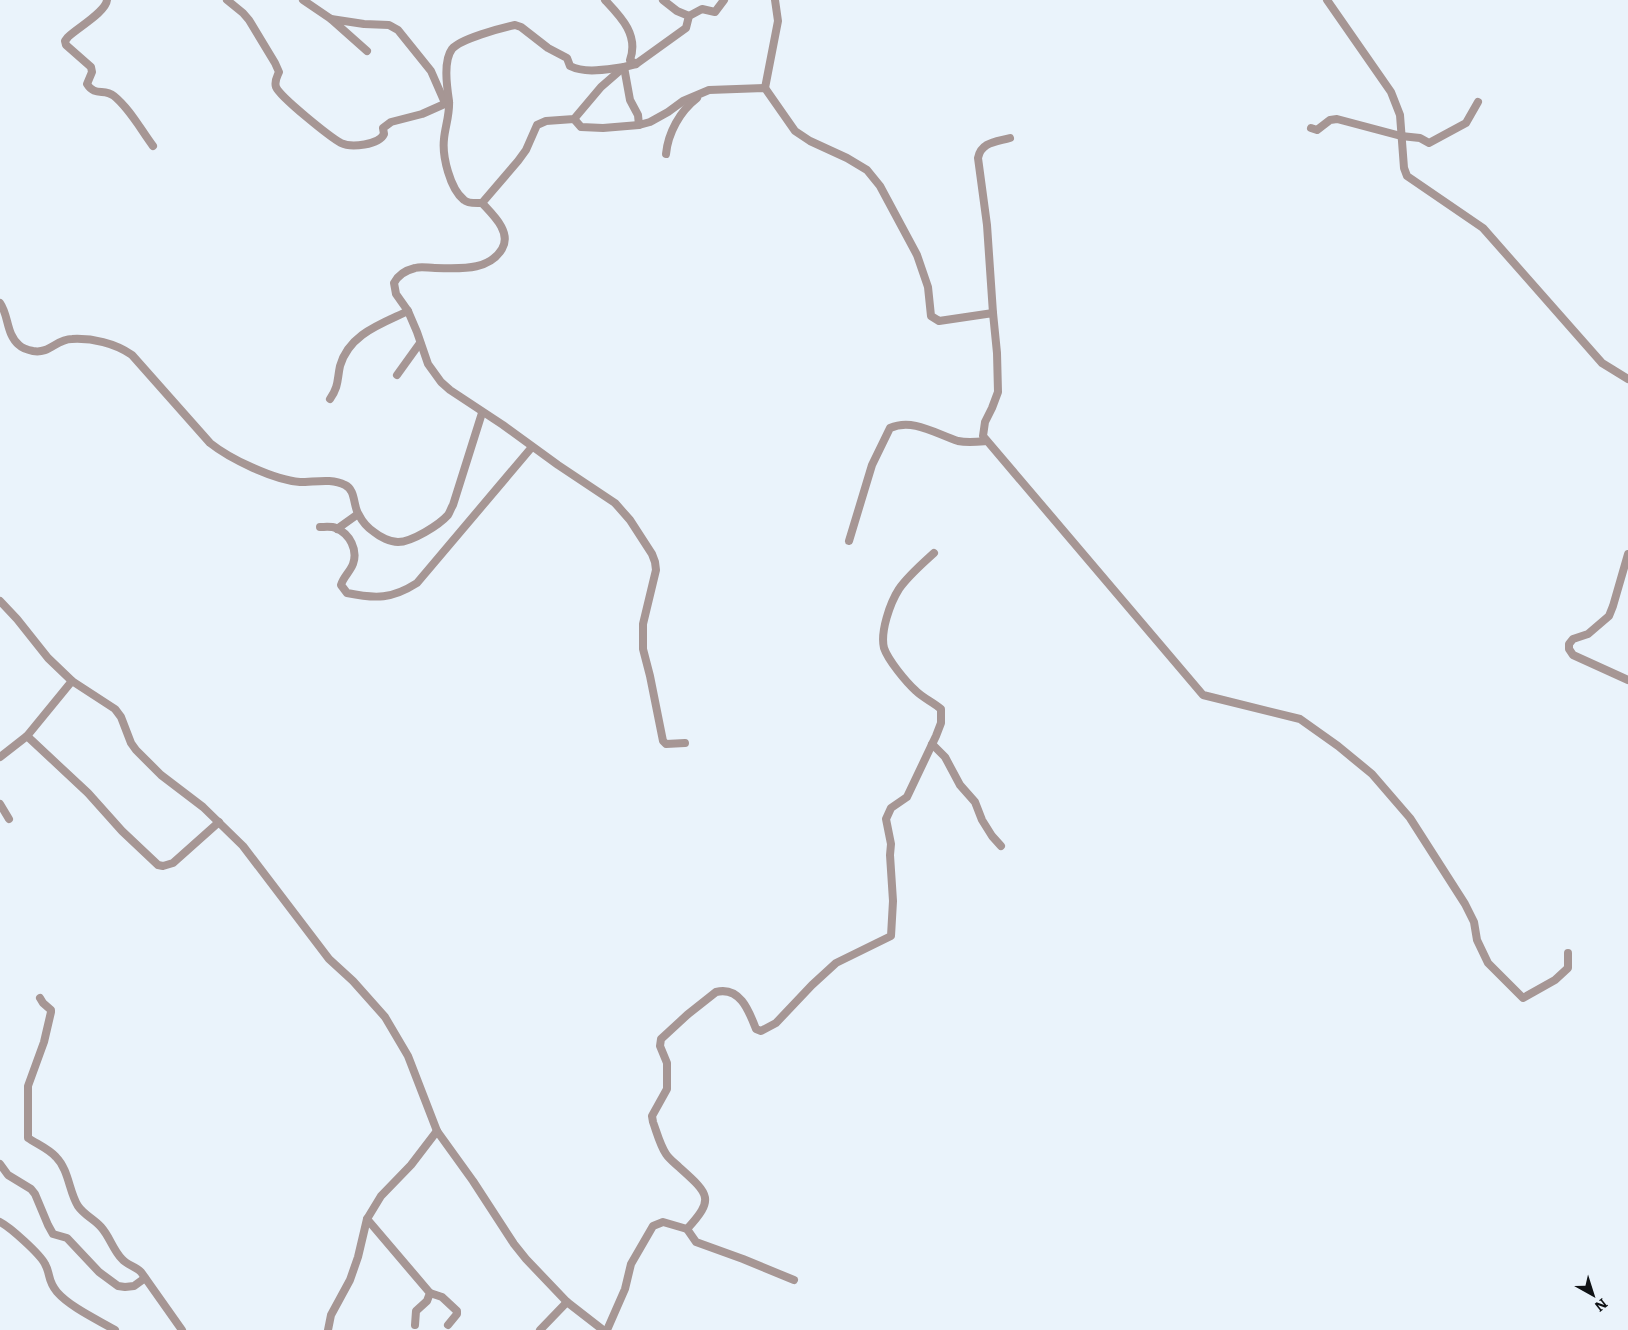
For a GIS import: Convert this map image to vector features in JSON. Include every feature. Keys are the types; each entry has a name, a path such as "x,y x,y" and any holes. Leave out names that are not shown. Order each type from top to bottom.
{"street":[{"path":"107,0 107,4 100,12 68,37 66,45 91,67 92,72 87,84 90,88 95,92 108,92 123,104 153,146"},
{"path":"228,0 249,20 275,63 279,72 275,85 279,91 295,107 341,142 358,145 380,140 384,134 383,128 391,122 422,114 447,102"},
{"path":"303,0 331,19 367,51"},
{"path":"605,0 628,26 633,46 630,60 636,64"},
{"path":"662,0 677,11 689,16"},
{"path":"685,743 666,744 663,741 643,649 643,624 656,570 652,554 630,520 616,503 532,447 503,425 482,413 441,382 428,364 408,311 396,294 394,283 399,276 415,268 474,267 492,260 502,249 505,236 502,228 482,203 464,200 458,193 448,171 443,150 447,102 446,58 458,43 515,25 521,27 548,48 567,58 570,66 577,70 604,70 624,67 636,64 686,28 689,16 702,9 715,12 724,0"},
{"path":"775,0 778,22 765,88 795,131 810,141 847,158 867,170 880,186 917,255 928,287 931,316 939,321 993,313"},
{"path":"1327,0 1391,92 1400,115 1404,168 1408,176 1483,228 1602,363 1628,379"},
{"path":"331,19 364,24 388,25 398,30 431,71 447,102"},
{"path":"482,203 526,150 537,125 546,121 574,119 601,87 624,67"},
{"path":"624,67 630,100 638,115 639,126"},
{"path":"574,119 581,126 603,128 639,126 668,112 683,100 709,90 765,88"},
{"path":"666,154 667,142 676,122 690,103 709,90"},
{"path":"1311,128 1316,130 1330,120 1337,120 1401,136 1420,138 1429,143 1466,123 1478,102"},
{"path":"1010,138 985,145 980,150 978,158 987,225 997,353 998,392 985,422 983,436 986,441 1203,695 1300,719 1338,746 1372,774 1410,818 1465,904 1474,922 1477,940 1488,963 1523,998 1555,980 1568,968 1568,953"},
{"path":"0,303 10,334 20,347 28,350 44,351 58,343 72,339 103,342 120,348 132,355 210,443 218,449 242,463 273,475 298,482 330,482 345,485 351,491 358,514 375,533 387,539 400,542 420,535 448,515 453,505 482,413"},
{"path":"330,399 336,389 340,366 354,340 369,329 408,311"},
{"path":"397,375 420,343"},
{"path":"849,541 872,465 890,428 908,424 969,443 986,441"},
{"path":"320,526 337,528 350,539 354,550 354,558 352,566 341,585 346,593 378,597 402,593 423,577 532,447"},
{"path":"337,528 358,514"},
{"path":"687,1229 703,1210 706,1202 698,1184 667,1155 653,1122 652,1116 667,1089 667,1063 660,1046 661,1039 687,1015 716,992 720,991 732,992 739,996 756,1029 761,1031 766,1029 776,1023 836,963 891,936 893,901 891,844 886,819 891,808 907,797 932,744 940,723 941,709 917,692 900,672 884,649 882,636 889,610 899,589 934,553"},
{"path":"1628,554 1613,606 1608,616 1588,634 1573,639 1568,644 1568,649 1573,655 1628,680"},
{"path":"0,601 48,658 72,681 115,709 136,750 161,774 203,807 243,846 328,959 353,981 385,1016 408,1056 437,1131 520,1252 567,1302 603,1330"},
{"path":"0,757 28,736 72,681"},
{"path":"28,736 88,793 122,831 158,865 163,866 173,863 219,822"},
{"path":"932,744 945,758 960,785 975,802 987,828 1001,846"},
{"path":"0,804 9,818"},
{"path":"40,998 51,1012 44,1042 28,1086 28,1138 57,1158 79,1208 107,1234 114,1250 122,1260 135,1266 182,1330"},
{"path":"328,1330 331,1315 350,1280 358,1257 366,1219 381,1196 411,1165 437,1131"},
{"path":"0,1164 8,1174 31,1189 35,1194 53,1234 67,1238 99,1272 118,1286 125,1287 134,1286 145,1278"},
{"path":"366,1219 430,1293 442,1297 457,1311 457,1314 448,1325"},
{"path":"0,1222 24,1241 46,1264 49,1280 58,1294 115,1330"},
{"path":"607,1330 625,1289 631,1264 653,1226 663,1222 687,1229 696,1242 794,1280"},
{"path":"415,1325 416,1311 429,1298 430,1293"},
{"path":"540,1330 567,1302"}]}
